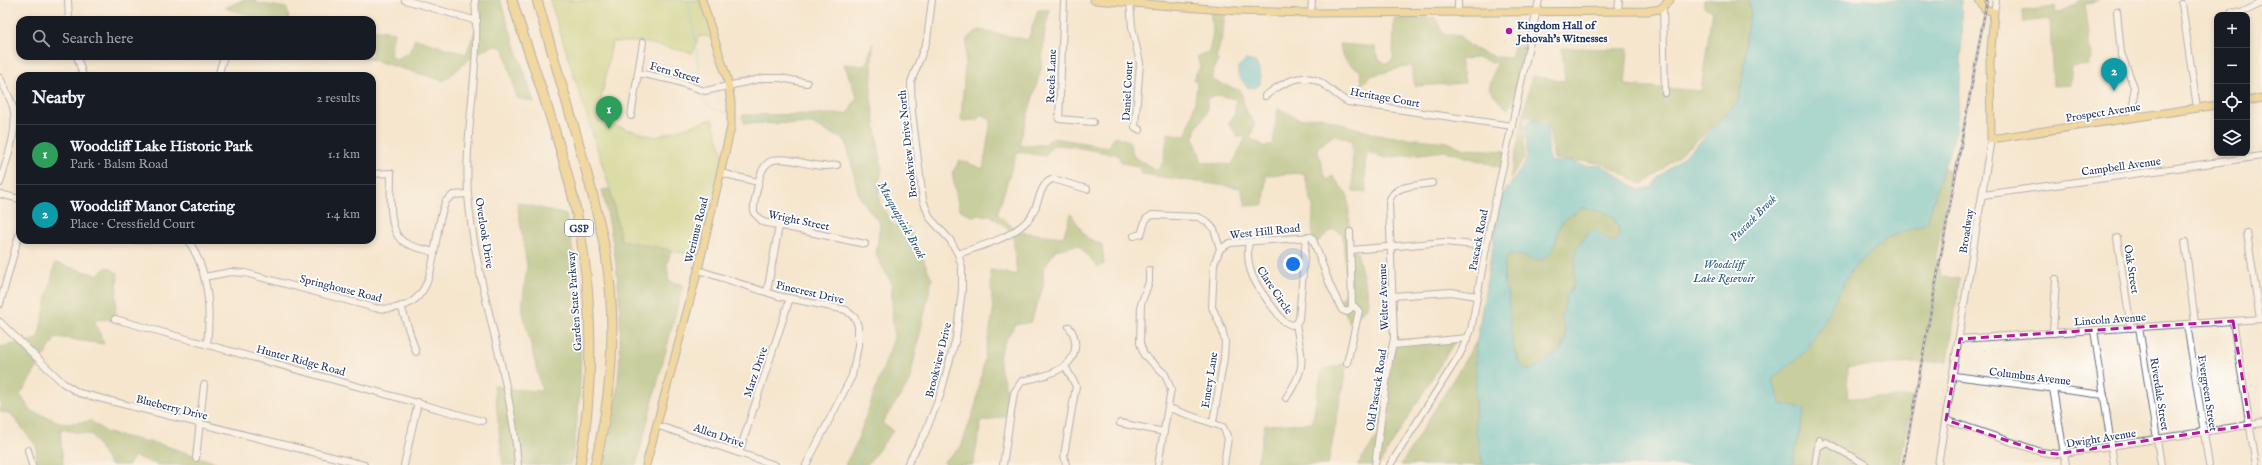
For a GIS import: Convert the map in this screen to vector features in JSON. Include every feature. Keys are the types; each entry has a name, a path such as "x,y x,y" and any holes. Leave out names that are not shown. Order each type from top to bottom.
{"highway":[{"name":"Garden State Parkway","path":"512,0 560,150 580,236 588,303 590,348 588,393 580,465"},
{"name":"GSP","path":"537,0 590,182 602,233 608,270 612,323 611,368 606,413 595,465"}],"main road":[{"name":"Werimus Road","path":"646,465 698,270 731,127 729,86 702,0"},
{"path":"1094,0 1130,3 1146,2 1237,11 1312,13 1648,11 1663,7 1670,0"},
{"path":"1979,0 1985,9 1994,12"},
{"name":"Broadway","path":"1992,139 1990,62 1994,12"},
{"path":"2250,100 2262,98"},
{"name":"Prospect Avenue","path":"1992,139 2214,105"}],"street":[{"path":"68,0 69,16"},
{"path":"405,0 477,21"},
{"name":"Overlook Drive","path":"475,0 477,21 468,151 468,194 478,256 512,414 518,465"},
{"name":"Brookview Drive North","path":"932,0 926,47 911,82 912,112 923,200 930,218 950,240 958,254"},
{"name":"Reeds Lane","path":"1064,0 1059,119 1093,122"},
{"path":"1312,0 1312,13"},
{"path":"1458,0 1458,12"},
{"name":"Pascack Road","path":"1390,465 1468,338 1535,12 1539,0"},
{"path":"1618,10 1619,0"},
{"name":"Broadway","path":"1994,12 1996,0"},
{"name":"Daniel Court","path":"1130,3 1132,27 1140,63 1135,126 1140,130"},
{"path":"2182,4 2197,108"},
{"path":"2242,12 2262,4"},
{"path":"1663,7 1665,93"},
{"path":"2117,12 2121,53 2134,87 2134,118"},
{"path":"631,116 643,42"},
{"path":"78,60 82,72"},
{"path":"219,72 223,60"},
{"name":"Fern Street","path":"638,73 672,80 699,90 711,91 764,78 807,83"},
{"path":"0,78 12,106 16,124"},
{"name":"Heritage Court","path":"1265,96 1289,81 1307,78 1323,84 1340,98 1360,104 1512,126"},
{"path":"0,183 16,132"},
{"name":"Broadway","path":"1938,465 1984,195 1992,139"},
{"name":"Campbell Avenue","path":"1984,195 2262,156"},
{"path":"721,172 758,182 765,164 776,158 818,166 837,165"},
{"path":"376,174 391,173 392,220 397,236 410,245 434,252"},
{"path":"958,254 1006,237 1019,229 1033,215 1041,191 1049,181 1053,179 1088,189"},
{"name":"Wright Street","path":"758,182 754,209 756,216 763,222 865,244"},
{"name":"Welter Avenue","path":"1393,345 1389,202 1392,194 1399,189 1432,183"},
{"path":"0,194 16,198"},
{"name":"Springhouse Road","path":"204,277 231,272 245,273 375,308 388,309 402,306 418,295 428,283 446,201 453,196 468,194"},
{"name":"West Hill Road","path":"1134,236 1141,234 1146,219 1152,215 1193,216 1202,218 1211,224 1216,234 1220,250 1230,243 1312,237 1330,285 1342,310 1349,311 1352,304"},
{"path":"767,292 779,226"},
{"path":"1347,363 1359,310 1352,304 1350,232"},
{"path":"2247,233 2261,319"},
{"name":"Clare Circle","path":"1249,241 1247,260 1253,278 1285,324 1291,325 1296,324 1299,319 1306,237"},
{"name":"Oak Street","path":"2117,238 2131,328"},
{"path":"1351,250 1444,242 1486,246"},
{"path":"2185,242 2195,323"},
{"path":"0,304 16,244"},
{"path":"190,244 204,277 209,313 207,345"},
{"name":"Emery Lane","path":"1213,422 1224,358 1224,336 1212,306 1214,264 1220,250"},
{"name":"Brookview Drive","path":"907,465 925,434 936,409 956,338 962,290 962,267 958,254"},
{"name":"Pinecrest Drive","path":"698,270 767,292 846,310 855,318 858,326 857,356 852,376 806,465"},
{"path":"1149,270 1149,282 1141,304 1140,343 1148,360 1168,379 1172,389 1158,465"},
{"path":"2053,333 2056,279"},
{"path":"1392,296 1451,292 1477,296"},
{"name":"Marz Drive","path":"738,453 790,298"},
{"path":"402,306 416,352"},
{"name":"Hunter Ridge Road","path":"115,319 482,420"},
{"name":"Lincoln Avenue","path":"1960,339 2261,319"},
{"path":"2233,321 2256,465"},
{"name":"Blueberry Drive","path":"0,322 63,383 73,390 200,424 364,465"},
{"path":"1286,398 1299,378 1302,367 1296,324"},
{"name":"Evergreen Street","path":"2187,324 2209,465"},
{"path":"1002,465 1014,393 1022,381 1059,370 1065,366 1073,356 1076,348 1073,332 1070,327"},
{"name":"Riverdale Street","path":"2140,327 2161,465"},
{"path":"2094,330 2114,465"},
{"name":"Old Pascack Road","path":"1375,465 1389,361 1393,345 1468,338"},
{"path":"1065,366 1076,386 1064,455 1066,465"},
{"name":"Columbus Avenue","path":"1954,376 2104,395"},
{"path":"196,458 204,385"},
{"path":"2053,389 2066,465"},
{"path":"404,465 418,402"},
{"path":"1169,408 1213,422 1223,427 1227,434 1228,441 1224,465"},
{"name":"Dwight Avenue","path":"1946,420 2041,452 2064,453 2262,423"},
{"path":"1120,423 1164,432"},
{"name":"Allen Drive","path":"656,425 775,465"},
{"path":"1815,465 1819,443 1826,442 1866,465"},
{"path":"28,450 32,465"}],"highlighted area":[{"path":"2233,321 2250,425 2057,454 2041,452 1946,420 1960,339"}],"green space":[{"path":"243,0 256,0 256,3 287,8 288,16 252,16 225,8"},
{"path":"478,0 500,0 534,102 517,98 504,49 495,45 477,53 444,81 373,60 376,60 376,30 394,32 390,55 396,59 409,53 415,39 466,54 482,14"},
{"path":"550,0 702,0 715,37 699,36 693,53 643,42 612,42 597,121 656,137 712,119 724,158 701,257 621,240 610,189"},
{"path":"1704,0 1748,0 1750,9 1742,83 1738,102 1706,133 1643,185 1603,163 1554,159 1548,121 1524,116 1524,158 1510,179 1532,76 1565,81 1562,48 1628,49 1625,85 1701,91 1712,10 1704,7"},
{"path":"2077,0 2099,0 2085,4 2092,56 2088,65 2072,67 2070,85 2053,86 2050,19 2023,22 2022,11 2055,7 2056,14 2077,3"},
{"path":"1210,9 1225,10 1223,34 1216,58 1219,61 1212,73 1212,80 1241,91 1245,110 1255,123 1250,138 1266,147 1273,144 1278,108 1299,119 1320,117 1378,135 1447,142 1465,149 1506,151 1503,168 1446,151 1385,158 1367,152 1365,165 1366,192 1353,192 1352,141 1335,134 1317,148 1326,180 1333,176 1348,196 1351,250 1357,252 1368,296 1368,307 1350,323 1340,301 1347,289 1343,234 1333,229 1316,243 1312,237 1313,207 1304,173 1266,175 1264,205 1246,206 1241,188 1142,174 1138,166 1122,163 1117,154 1053,145 1045,156 1017,152 997,214 1019,232 1063,237 1071,214 1086,237 1102,245 1104,264 1098,267 1078,245 1055,250 1043,270 1043,287 1031,322 1015,325 1001,350 1001,370 1010,403 1011,415 981,422 973,465 946,465 944,461 961,447 976,404 993,313 990,270 1017,275 1013,232 990,215 971,216 959,209 952,173 960,160 983,169 991,120 981,114 977,120 961,121 967,39 979,30 1028,40 1038,10 1050,10 1045,28 1041,69 1019,145 1043,145 1053,138 1109,147 1115,136 1129,141 1134,157 1156,170 1163,163 1168,133 1185,136 1195,103 1197,82 1193,79 1200,67 1197,56 1209,52 1213,33","holes":["1217,95 1236,99 1235,113 1228,124 1238,136 1246,137 1232,165 1202,162 1194,138 1195,130 1207,112 1207,99"]},
{"path":"1435,17 1443,34 1460,36 1470,46 1482,53 1497,57 1511,58 1514,46 1524,46 1513,100 1508,110 1489,89 1496,63 1478,58 1460,59 1465,83 1415,86 1411,65 1371,76 1362,85 1360,70 1349,63 1342,53 1340,44 1375,47 1378,58 1386,64 1393,60 1394,19"},
{"path":"873,44 871,98 882,169 879,184 879,202 893,226 909,227 932,279 909,383 882,423 893,431 867,465 845,465 856,444 894,338 891,282 876,255 880,224 859,196 846,141 812,124 744,123 742,115 848,114 857,97 844,64 865,66"},
{"path":"1943,167 1951,173 1936,258 1941,276 1960,279 1948,361 1848,367 1847,398 1912,397 1900,465 1792,465 1805,409 1781,404 1772,380 1807,350 1853,268 1887,238 1927,223"},
{"path":"610,189 621,240 671,250 667,265 669,281 683,285 636,465 604,465 617,395 620,361 619,293 610,225 602,190"},
{"path":"517,202 566,215 576,277 580,340 579,403 571,465 503,465 494,385 507,389 542,391 522,308 527,266"},
{"path":"1582,206 1586,208 1591,207 1603,210 1612,216 1619,231 1619,237 1613,242 1605,239 1598,232 1588,232 1578,246 1576,250 1575,280 1570,290 1566,294 1562,316 1565,331 1563,347 1535,368 1528,370 1522,366 1518,359 1514,350 1510,330 1508,310 1509,297 1504,277 1506,257 1508,255 1517,254 1544,258 1556,244 1561,223"},
{"path":"55,263 97,275 107,267 118,273 115,319 94,320 104,344 56,337 20,395 31,411 65,424 91,421 107,433 163,445 223,465 158,465 134,456 129,465 110,465 92,435 60,429 63,465 35,465 37,447 10,413 0,412 0,347 38,339"},
{"path":"1456,339 1379,465 1357,465 1378,436 1396,340"},
{"path":"1476,342 1475,424 1483,465 1401,465"},
{"path":"1347,363 1328,465 1257,465 1265,425 1312,423 1322,370"}],"water":[{"name":"Woodcliff Lake Resevoir","path":"1748,0 1961,0 1961,62 1958,112 1950,154 1943,167 1927,223 1887,238 1853,268 1807,350 1772,380 1781,404 1805,409 1792,465 1483,465 1475,427 1476,345 1501,197 1524,165 1527,157 1526,124 1532,119 1547,123 1549,159 1551,162 1570,161 1585,166 1602,165 1639,190 1652,187 1658,178 1698,144 1738,102 1742,83 1750,9","holes":["1582,207 1606,213 1614,218 1619,228 1619,237 1616,242 1611,242 1595,230 1590,231 1576,249 1574,283 1571,291 1566,294 1562,316 1565,331 1563,347 1557,354 1535,368 1528,370 1517,358 1512,340 1508,302 1509,297 1506,292 1503,278 1506,257 1512,254 1538,260 1547,257 1555,245 1559,227 1566,218"]},
{"path":"1246,60 1255,62 1260,72 1260,84 1255,88 1247,87 1238,75 1238,67"}],"waterway":[{"name":"Musquapsink Brook","path":"688,0 693,24 701,86"},
{"name":"Musquapsink Brook","path":"701,96 711,108 726,113"},
{"name":"Musquapsink Brook","path":"737,117 743,119 776,118 813,122 824,125 848,139 920,270 923,287 917,309 896,372 856,465"}],"railway":[{"path":"1903,465 1987,0"}],"place":[{"name":"Kingdom Hall of Jehovah's Witnesses","path":"1509,31"},
{"name":"Woodcliff Manor Catering","path":"2114,91"},
{"name":"Woodcliff Lake Historic Park","path":"609,129"}],"water label":[{"name":"Pascack Brook","path":"1753,218"}]}
